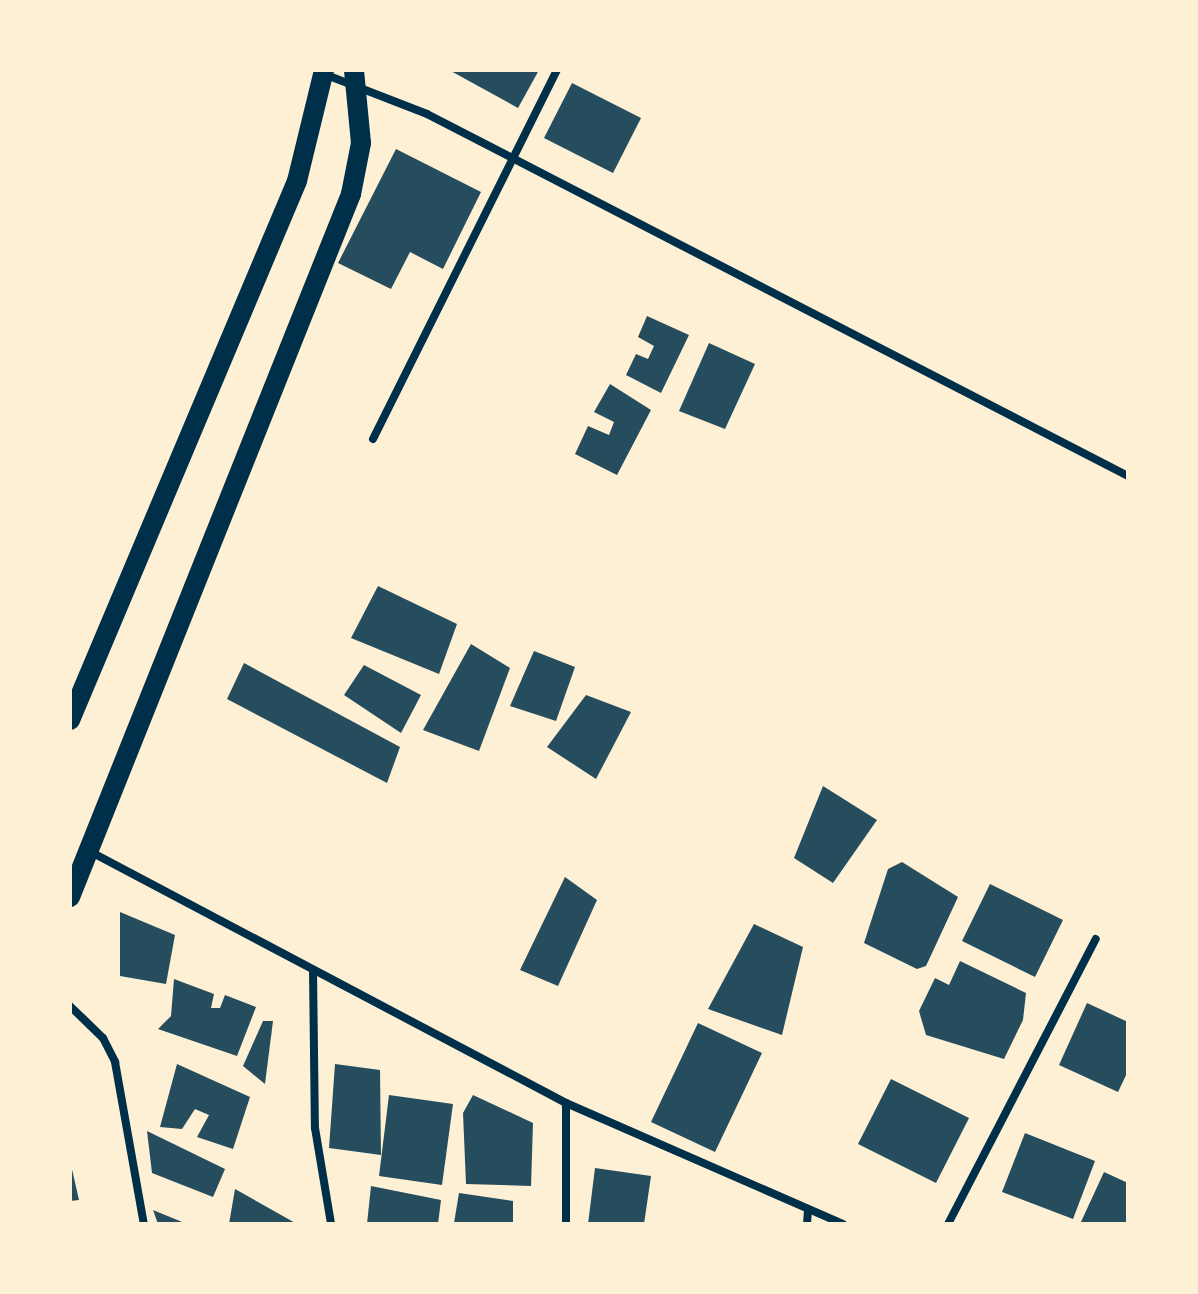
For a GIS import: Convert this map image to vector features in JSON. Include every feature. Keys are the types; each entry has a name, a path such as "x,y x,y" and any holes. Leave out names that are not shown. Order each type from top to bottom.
{"main road":[{"path":"70,720 297,181 323,72"},
{"path":"70,897 351,194 361,143 356,77"}],"street":[{"path":"373,439 557,70"},
{"path":"323,72 356,77 1128,476"},
{"path":"87,849 566,1103 843,1224"},
{"path":"948,1224 1096,939"},
{"path":"313,970 315,1128 331,1224"},
{"path":"70,1006 103,1038 115,1062 144,1224"},
{"path":"566,1103 566,1224"},
{"path":"807,1224 808,1210"}],"building":[{"path":"449,70 539,70 518,108"},
{"path":"572,83 641,118 613,173 544,138"},
{"path":"396,149 481,192 443,269 410,252 391,289 338,263"},
{"path":"647,316 689,335 661,393 626,375 636,354 648,359 654,346 638,337"},
{"path":"709,343 755,364 725,429 679,411"},
{"path":"610,384 651,410 617,475 575,454 588,426 609,435 614,422 594,412"},
{"path":"378,586 457,624 439,674 351,638"},
{"path":"471,644 510,668 479,751 423,730"},
{"path":"534,651 575,667 556,721 510,706"},
{"path":"244,663 400,747 387,783 227,699"},
{"path":"364,665 421,695 401,733 344,695"},
{"path":"586,695 631,712 596,779 547,747"},
{"path":"823,786 877,820 833,883 794,858"},
{"path":"902,862 958,897 926,966 917,969 864,943 888,869"},
{"path":"565,877 597,900 558,986 520,970"},
{"path":"990,884 1063,920 1035,977 962,941"},
{"path":"120,912 175,935 166,984 120,976"},
{"path":"754,924 803,947 782,1035 708,1009"},
{"path":"960,961 1026,993 1023,1020 1004,1059 926,1035 919,1011 935,978 949,985"},
{"path":"174,979 214,994 211,1008 220,1008 225,995 256,1007 237,1056 158,1029 171,1016"},
{"path":"1087,1003 1128,1022 1128,1071 1118,1092 1059,1065"},
{"path":"263,1021 273,1021 265,1084 243,1066"},
{"path":"698,1023 762,1053 715,1152 651,1122"},
{"path":"177,1064 250,1097 233,1149 197,1137 209,1115 195,1109 182,1129 160,1127"},
{"path":"335,1064 380,1070 381,1155 329,1148"},
{"path":"891,1079 969,1118 936,1183 858,1144"},
{"path":"389,1095 453,1104 442,1185 379,1176"},
{"path":"473,1095 533,1123 531,1186 466,1184 463,1113"},
{"path":"147,1131 225,1169 213,1197 152,1173"},
{"path":"1025,1133 1095,1161 1073,1219 1002,1192"},
{"path":"71,1165 79,1200 70,1201"},
{"path":"595,1168 651,1176 644,1224 588,1224"},
{"path":"1104,1172 1128,1183 1128,1224 1080,1224"},
{"path":"371,1186 441,1200 438,1224 367,1224"},
{"path":"235,1189 297,1224 229,1224"},
{"path":"459,1193 513,1201 513,1224 454,1223"},
{"path":"153,1210 187,1224 158,1224"}]}
